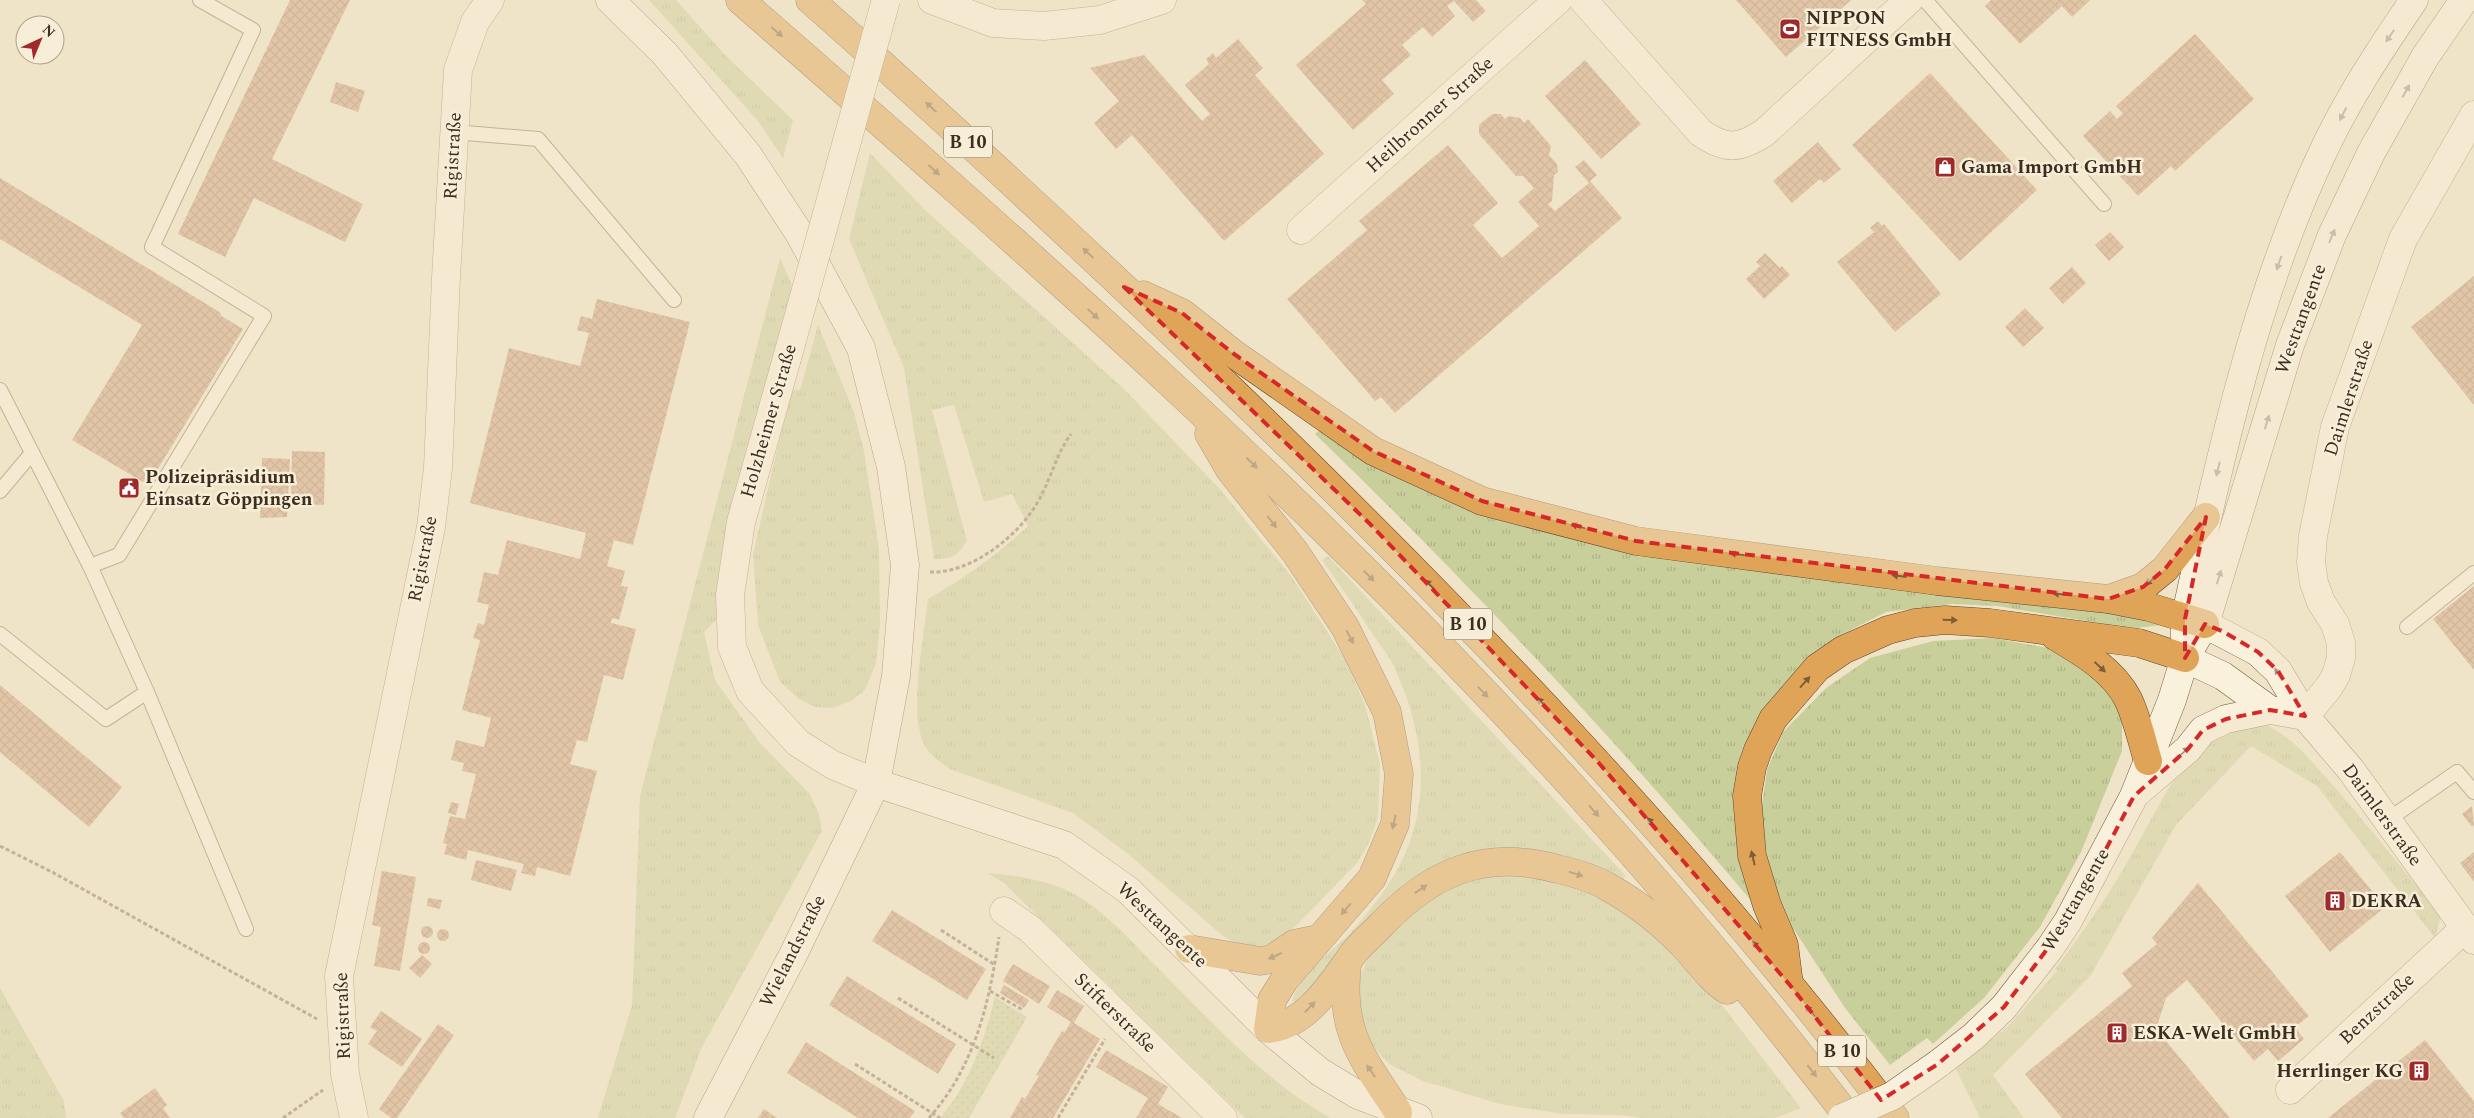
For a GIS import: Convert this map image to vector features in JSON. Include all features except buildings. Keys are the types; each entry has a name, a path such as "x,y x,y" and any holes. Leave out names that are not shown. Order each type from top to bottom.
{"highway":[{"name":"B 10","path":"740,0 935,171 1192,405 1352,559 1579,794 1771,1019 1849,1118"},
{"name":"B 10","path":"810,0 928,104 1124,287 1369,523 1477,634 1598,762 1680,855 1788,984 1895,1118"},
{"name":"B 10","path":"1124,287 1182,313 1234,354 1373,451 1482,501 1636,541 1937,581 2108,599"},
{"path":"1192,405 1230,470 1295,552 1345,627 1387,712 1394,738 1400,774 1395,824 1372,878 1284,979 1272,1000 1268,1029 1282,1027 1293,1022 1309,1008 1347,965 1353,954 1405,900 1438,878 1463,868 1495,861 1534,862 1577,874 1607,886 1647,913 1683,945 1719,984 1771,1019"},
{"path":"2108,599 2143,587 2165,569 2206,517"},
{"path":"2108,599 2149,607 2195,621"},
{"path":"1788,984 1784,946 1767,905 1752,856 1748,827 1747,796 1752,767 1773,719 1817,668 1844,650 1888,630 1915,623 1945,620 2045,630 2139,643 2185,658"},
{"path":"2045,630 2097,662 2119,686 2132,710 2148,762"},
{"path":"1189,950 1260,961 1272,959 1294,944 1320,939"},
{"path":"1347,965 1344,999 1351,1033 1362,1058 1408,1115"}],"street":[{"name":"Rigistraße","path":"354,1118 345,1074 339,976 431,527 438,468 446,276 458,70 475,22 490,0"},
{"name":"Wielandstraße","path":"610,0 665,54 748,156 799,233 861,348 892,467 904,572 896,676 876,783 794,953 708,1118"},
{"name":"Holzheimer Straße","path":"876,783 832,765 798,743 750,691 732,647 730,595 741,522 886,0"},
{"path":"932,0 993,24 1044,26 1100,20 1162,0"},
{"name":"Heilbronner Straße","path":"1301,230 1558,0"},
{"path":"1583,0 1701,133 1717,144 1737,146 1764,132 1909,0"},
{"name":"Westtangente","path":"2195,621 2206,517 2257,325 2296,213 2321,154 2362,80 2414,0"},
{"name":"Westtangente","path":"1842,1118 1892,1096 1974,1036 2004,1006 2050,948 2068,921 2134,796 2148,762 2185,658 2195,621 2290,345 2332,235 2371,153 2425,57 2464,0"},
{"name":"Daimlerstraße","path":"2305,716 2329,687 2336,675 2341,658 2341,643 2335,624 2316,589 2311,562 2313,536 2335,427 2403,239 2474,115"},
{"name":"Daimlerstraße","path":"2195,621 2258,652 2278,671 2305,716 2350,770 2469,934"},
{"path":"2185,658 2223,676 2270,710"},
{"path":"2134,796 2188,749 2203,730 2226,719 2270,710 2305,716"},
{"name":"Westtangente","path":"876,783 1064,845 1128,890 1268,1029 1320,1072 1358,1095 1408,1115"},
{"name":"Stifterstraße","path":"1004,911 1030,929 1223,1118"},
{"name":"Benzstraße","path":"2290,1090 2469,934"}],"lane":[{"path":"90,566 119,555 264,316 152,247 253,30 200,0"},
{"path":"1924,0 2104,204"},
{"path":"454,132 538,140 674,300"},
{"path":"0,390 90,566 147,692 246,929"},
{"path":"0,491 32,453"},
{"path":"2407,627 2474,573"},
{"path":"0,634 106,719 147,692"},
{"path":"2386,821 2457,772 2474,792"}],"path":[{"path":"904,572 936,573 961,567 980,559 996,547 1021,524 1041,497 1062,446 1071,434"},
{"path":"0,846 52,872 342,1033"},
{"path":"929,1118 956,1084 974,1045 990,991 1004,911"},
{"path":"941,930 995,965"},
{"path":"990,991 1023,1010"},
{"path":"898,998 994,1058"},
{"path":"1058,1118 1118,1017"},
{"path":"855,1064 940,1118"},
{"path":"283,1118 345,1074"}],"highlighted area":[{"path":"1124,287 1182,313 1234,354 1373,451 1482,501 1636,541 2108,599 2143,587 2165,569 2206,517 2185,619 2185,658 2205,624 2224,632 2258,652 2278,671 2305,716 2270,710 2226,719 2203,730 2188,749 2134,796 2068,921 2004,1007 1938,1064 1881,1100 1789,984 1598,762 1369,523"}],"green space":[{"path":"649,0 676,0 727,57 793,120 783,158 758,121"},
{"path":"870,153 925,210 1124,389 1219,488 1292,577 1346,661 1365,705 1380,764 1378,818 1369,843 1357,863 1296,926 1269,945 1244,949 1223,936 1128,854 1073,813 950,769 938,761 925,746 919,728 917,692 928,599 980,566 1028,526 1012,494 984,502 954,405 932,410 967,541 954,556 934,559 904,368 849,239"},
{"path":"780,258 799,301 725,550 716,620 704,632 715,680 760,743 809,793 819,814 822,831 702,1047 675,1118 598,1118 632,1005 640,796"},
{"path":"818,325 854,412 864,451 879,549 880,623 876,663 865,690 851,701 832,708 815,707 799,699 780,682 758,625 753,554 791,389 800,390"},
{"path":"1321,429 1485,512 2153,617 2161,625 2136,628 2115,626 1998,606 1952,604 1886,612 1843,634 1810,659 1765,716 1754,904 1649,782 1540,663 1429,547 1315,434"},
{"path":"1328,556 1626,876 1622,880 1564,855 1509,851 1468,860 1320,981 1296,1003 1292,1000 1302,980 1317,963 1354,929 1394,876 1407,848 1416,819 1420,790 1420,761 1416,731 1408,701 1389,657 1322,560"},
{"path":"1993,638 2059,650 2111,689 2122,721 2122,751 2081,852 2040,927 1984,998 1933,1044 1927,1038 1890,1065 1845,1008 1793,928 1769,873 1761,812 1767,770 1783,732 1826,688 1870,658 1933,641"},
{"path":"2264,724 2283,735 2308,757 2441,915 2435,938 2317,786 2251,746 2176,825 2091,975 1993,1075 2024,1118 1980,1118 1956,1069 2008,1026 2057,971 2055,969 2108,894 2171,783 2204,735"},
{"path":"987,873 1016,876 1046,883 1064,889 1089,904 1123,933 1260,1068 1307,1103 1331,1118 1245,1118 1004,883"},
{"path":"1504,874 1555,878 1603,896 1658,932 1715,996 1801,1108 1775,1118 1642,1118 1620,1115 1563,1114 1500,1104 1423,1081 1389,1064 1369,1042 1358,1014 1359,978 1372,950 1437,889"},
{"path":"0,988 64,1101 66,1118 0,1118"},
{"path":"995,997 1027,1017 969,1118 940,1118 960,1091 975,1061"}],"place":[{"name":"NIPPON FITNESS GmbH","path":"1790,29"},
{"name":"Gama Import GmbH","path":"1945,167"},
{"name":"Polizeipräsidium Einsatz Göppingen","path":"129,488"},
{"name":"DEKRA","path":"2335,901"},
{"name":"ESKA-Welt GmbH","path":"2117,1033"},
{"name":"Herrlinger KG","path":"2419,1071"}]}
